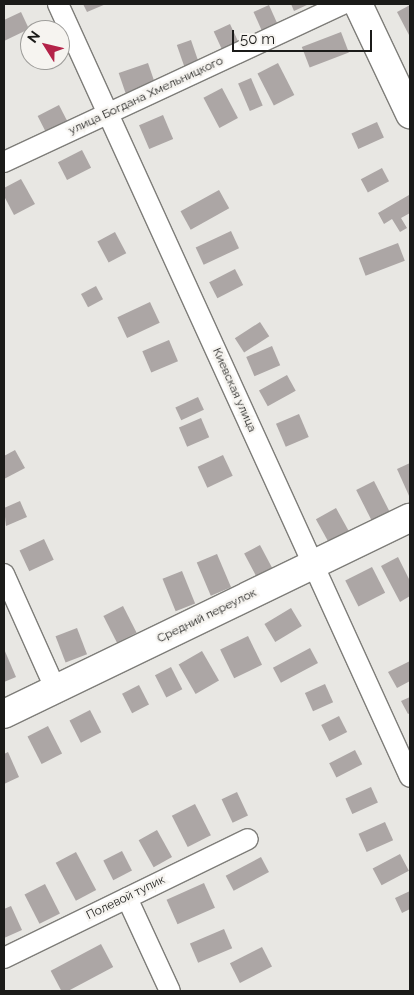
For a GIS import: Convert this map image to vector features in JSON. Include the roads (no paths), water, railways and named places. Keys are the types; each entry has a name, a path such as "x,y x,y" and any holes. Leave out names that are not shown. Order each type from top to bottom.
{"street":[{"name":"Киевская улица","path":"58,4 410,777"},
{"name":"улица Богдана Хмельницкого","path":"4,162 343,4"},
{"path":"358,4 410,114"},
{"name":"Средний переулок","path":"4,714 410,518"},
{"path":"4,574 56,690"},
{"name":"Полевой тупик","path":"4,958 248,840"},
{"path":"127,898 170,991"}]}
